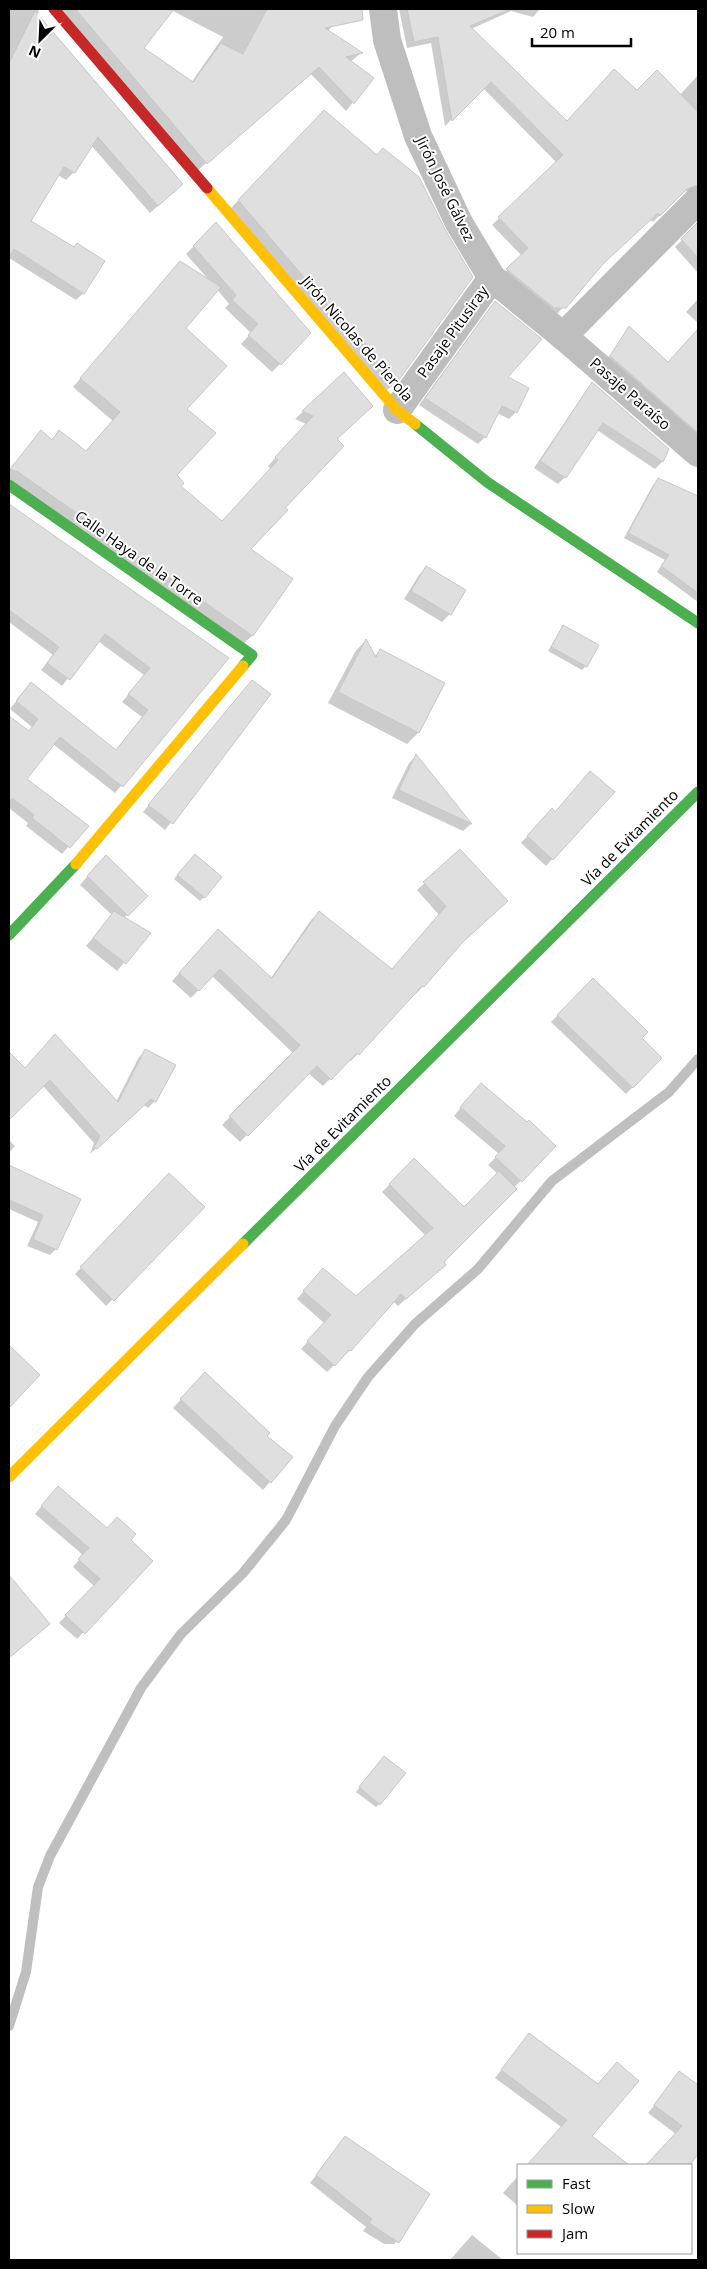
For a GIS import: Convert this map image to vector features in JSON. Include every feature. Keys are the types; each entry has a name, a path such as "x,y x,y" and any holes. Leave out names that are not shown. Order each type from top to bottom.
{"main road":[{"name":"Jirón Nicolas de Pierola","path":"54,9 397,410 488,482 698,623"},
{"name":"Calle Haya de la Torre","path":"9,485 252,655 114,822 9,934"},
{"name":"Vía de Evitamiento","path":"9,1477 698,792"}],"street":[{"name":"Jirón José Gálvez","path":"383,9 387,40 418,136 459,223 492,278 562,336"},
{"path":"562,336 698,200"},
{"name":"Pasaje Pitusiray","path":"397,410 492,278"},
{"name":"Pasaje Paraíso","path":"562,336 698,453"}],"building":[{"path":"78,9 174,9 144,48 193,82 221,43 243,54 267,9 362,9 363,20 325,28 363,53 346,57 374,78 354,104 319,67 207,164 77,11"},
{"path":"407,9 510,9 470,26 567,121 614,69 637,90 657,70 698,112 698,185 687,189 660,216 658,213 604,263 566,308 554,308 506,269 528,248 498,217 563,155 491,82 452,121 438,37 414,42"},
{"path":"35,11 183,184 158,206 98,137 75,173 64,167 31,221 74,247 77,243 105,261 84,294 14,249 9,257 9,63"},
{"path":"324,110 377,155 383,148 419,177 446,231 473,277 396,384 366,350 369,347 334,308 332,310 238,200"},
{"path":"216,222 311,333 281,365 248,335 258,324 232,300 236,295 193,246"},
{"path":"698,222 698,258 681,239"},
{"path":"180,261 221,287 186,328 227,366 187,409 216,433 177,475 184,483 181,486 222,521 278,460 275,457 313,416 302,411 344,372 373,406 337,439 344,446 285,508 288,510 251,549 293,579 253,636 18,472 10,469 41,430 52,440 59,430 86,451 120,412 80,378"},
{"path":"495,301 542,339 508,377 529,388 517,413 502,406 486,438 425,398"},
{"path":"629,326 668,362 698,329 698,433 610,356"},
{"path":"592,382 669,449 663,462 603,423 566,478 540,461"},
{"path":"658,478 698,496 698,593 661,566 669,555 628,533"},
{"path":"9,504 229,658 123,787 60,737 27,779 89,826 70,848 32,818 34,815 12,798 9,803 9,716 29,731 38,719 16,701 31,682 116,750 148,710 128,694 150,668 105,634 70,680 47,663 59,647 9,610"},
{"path":"426,566 466,590 451,615 411,591"},
{"path":"563,625 599,645 587,667 551,647"},
{"path":"366,639 376,657 380,649 445,683 419,733 338,692"},
{"path":"252,680 271,694 173,824 148,805"},
{"path":"416,754 472,824 399,790"},
{"path":"590,771 615,792 553,860 527,836 552,808 555,812"},
{"path":"460,849 508,901 463,942 424,987 422,986 359,1055 357,1053 331,1080 317,1066 248,1136 229,1116 300,1045 220,969 199,991 179,973 218,929 272,978 319,911 392,969 446,906 423,882"},
{"path":"195,854 222,877 205,898 177,875"},
{"path":"106,855 148,896 128,916 87,876"},
{"path":"114,911 151,933 126,964 93,938"},
{"path":"593,978 648,1032 642,1038 662,1058 633,1088 557,1015"},
{"path":"55,1034 118,1102 145,1049 176,1065 156,1102 151,1099 97,1149 94,1147 100,1136 50,1080 9,1120 9,1052 25,1068"},
{"path":"481,1083 527,1122 529,1120 556,1146 522,1182 495,1157 505,1146 460,1107"},
{"path":"414,1158 464,1207 499,1171 517,1189 444,1262 446,1265 406,1299 401,1294 351,1351 349,1350 335,1366 307,1341 331,1315 303,1291 323,1268 356,1296 433,1228 389,1184"},
{"path":"9,1165 81,1199 57,1250 33,1239 43,1215 9,1200"},
{"path":"169,1173 205,1207 114,1301 80,1267"},
{"path":"9,1345 40,1375 9,1408"},
{"path":"205,1372 270,1433 267,1436 293,1457 271,1483 180,1399"},
{"path":"58,1486 107,1528 117,1517 136,1534 131,1540 153,1561 85,1634 65,1615 100,1579 78,1559 89,1548 41,1506"},
{"path":"9,1575 50,1624 9,1658"},
{"path":"384,1756 406,1773 380,1805 359,1787"},
{"path":"529,2033 598,2084 617,2062 639,2081 592,2136 628,2164 528,2164 567,2120 501,2070"},
{"path":"679,2071 698,2085 698,2154 691,2164 647,2164 682,2126 654,2105"},
{"path":"345,2136 430,2194 399,2243 369,2223 372,2219 316,2175"}],"waterway":[{"path":"9,2026 26,1972 38,1887 50,1856 141,1688 181,1634 243,1573 286,1520 335,1426 368,1377 415,1324 478,1269 552,1181 669,1092 698,1059"}],"traffic: fast":[{"path":"415,424 487,482 698,623"},
{"path":"9,485 252,655 243,666"},
{"path":"243,1244 698,792"},
{"path":"9,935 76,864"}],"traffic: slow":[{"path":"207,188 397,410 415,424"},
{"path":"76,864 243,666"},
{"path":"9,1477 243,1244"}],"traffic: jam":[{"path":"54,9 207,188"}]}
